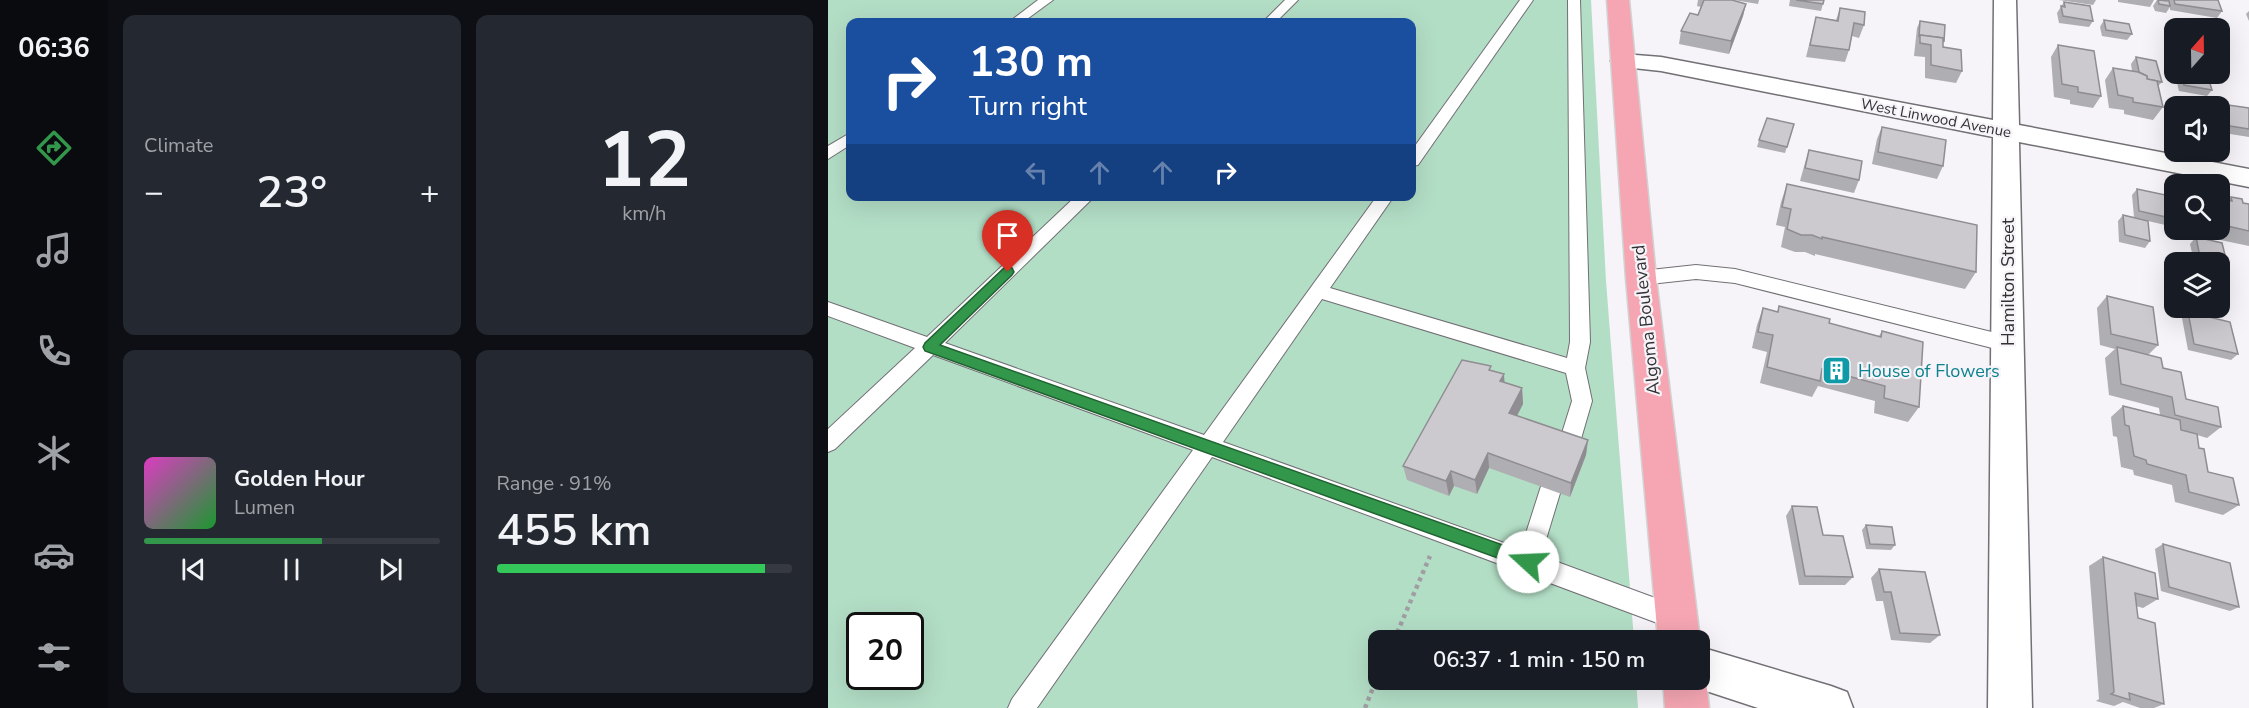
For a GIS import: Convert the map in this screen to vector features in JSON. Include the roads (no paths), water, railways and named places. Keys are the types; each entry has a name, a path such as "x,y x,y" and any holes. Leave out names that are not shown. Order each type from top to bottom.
{"main road":[{"name":"Algoma Boulevard","path":"1618,0 1641,278 1678,629"},
{"path":"1685,690 1687,708"}],"street":[{"name":"Hamilton Street","path":"2005,0 2008,133 2010,708"},
{"name":"West Linwood Avenue","path":"1623,61 1661,64 2249,178"},
{"path":"1710,672 1831,708"}],"lane":[{"path":"1021,18 1047,0"},
{"path":"1273,18 1292,0"},
{"path":"1416,155 1527,0"},
{"path":"1568,449 1582,402 1575,368 1580,342 1572,0"},
{"path":"828,154 846,141"},
{"path":"828,443 1082,201"},
{"path":"1021,708 1382,201"},
{"path":"1641,278 1696,272 1735,276 2008,344"},
{"path":"1318,291 1575,368"},
{"path":"828,309 1528,562 1678,629"},
{"path":"1528,562 1550,490"}],"place":[{"name":"House of Flowers","path":"1837,371"}]}
